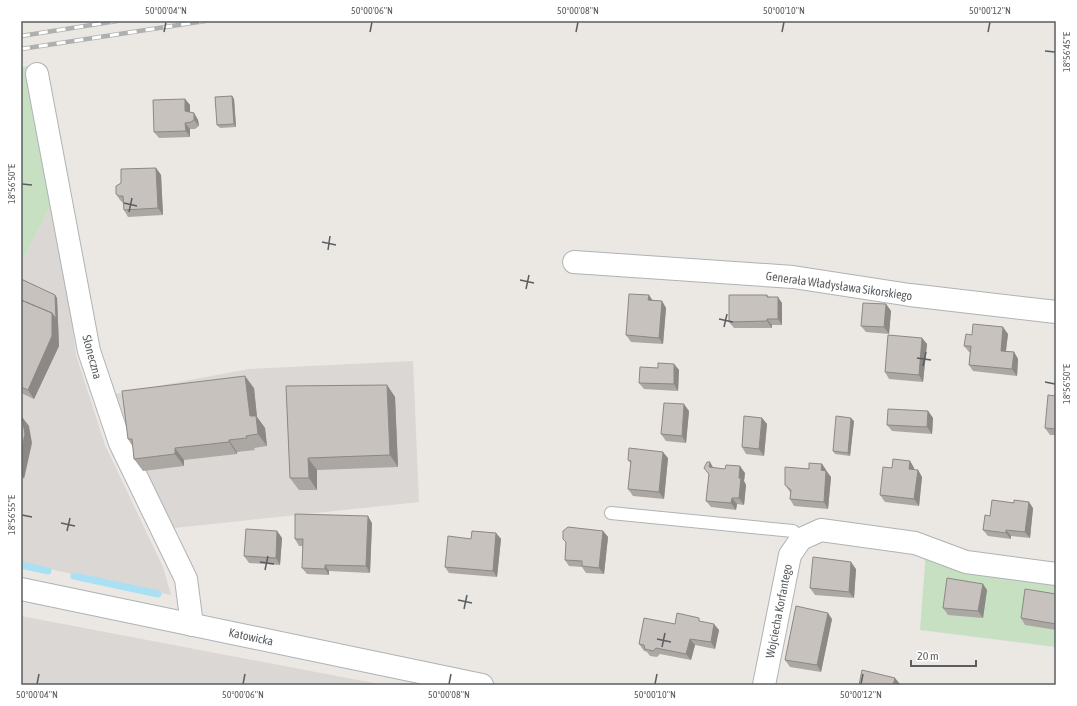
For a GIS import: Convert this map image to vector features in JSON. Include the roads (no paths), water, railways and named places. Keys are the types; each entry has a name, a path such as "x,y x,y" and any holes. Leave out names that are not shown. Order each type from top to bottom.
{"street":[{"name":"Słoneczna","path":"37,74 89,351 120,443 186,579 192,625"},
{"name":"Generała Władysława Sikorskiego","path":"574,262 793,277 910,295 1056,312"},
{"path":"801,539 820,530 915,543 966,562 1056,574"},
{"name":"Wojciecha Korfantego","path":"764,685 790,555 801,539"},
{"name":"Katowicka","path":"21,590 482,685"}],"lane":[{"path":"611,513 793,531 801,539"}],"waterway":[{"path":"21,565 48,571"},
{"path":"74,576 158,594"}],"railway":[{"path":"21,36 117,21"},
{"path":"21,49 205,21"}]}
